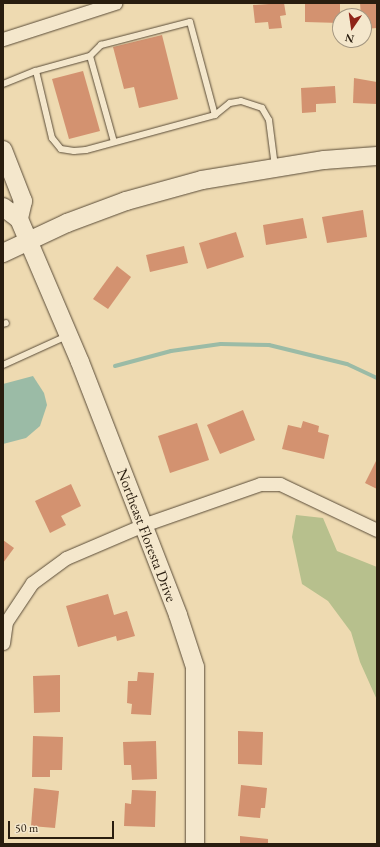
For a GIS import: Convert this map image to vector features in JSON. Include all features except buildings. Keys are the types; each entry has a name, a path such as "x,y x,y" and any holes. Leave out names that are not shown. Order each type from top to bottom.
{"street":[{"path":"3,39 116,3"},
{"path":"3,150 23,201 19,219 3,207"},
{"path":"3,253 27,241 126,201 202,180 324,160 377,156"},
{"name":"Northeast Floresta Drive","path":"19,219 27,241 69,336 178,615 195,667 195,844"},
{"path":"3,643 6,622 32,583 66,558 143,525 260,484 280,484 377,530"}],"lane":[{"path":"3,84 36,71 90,56 101,45 190,22 215,114"},
{"path":"90,56 114,142"},
{"path":"36,71 52,138 61,149 74,151 114,142 215,114 230,102 241,101 262,108 269,120 275,168"},
{"path":"3,365 69,336"}],"shaded area":[{"path":"33,376 44,393 47,405 40,426 26,438 3,444 3,384"},
{"path":"296,515 323,518 337,551 377,567 377,700 360,662 351,632 328,601 302,584 292,537"}],"waterway":[{"path":"115,366 171,351 221,344 269,345 347,364 377,378"}]}
